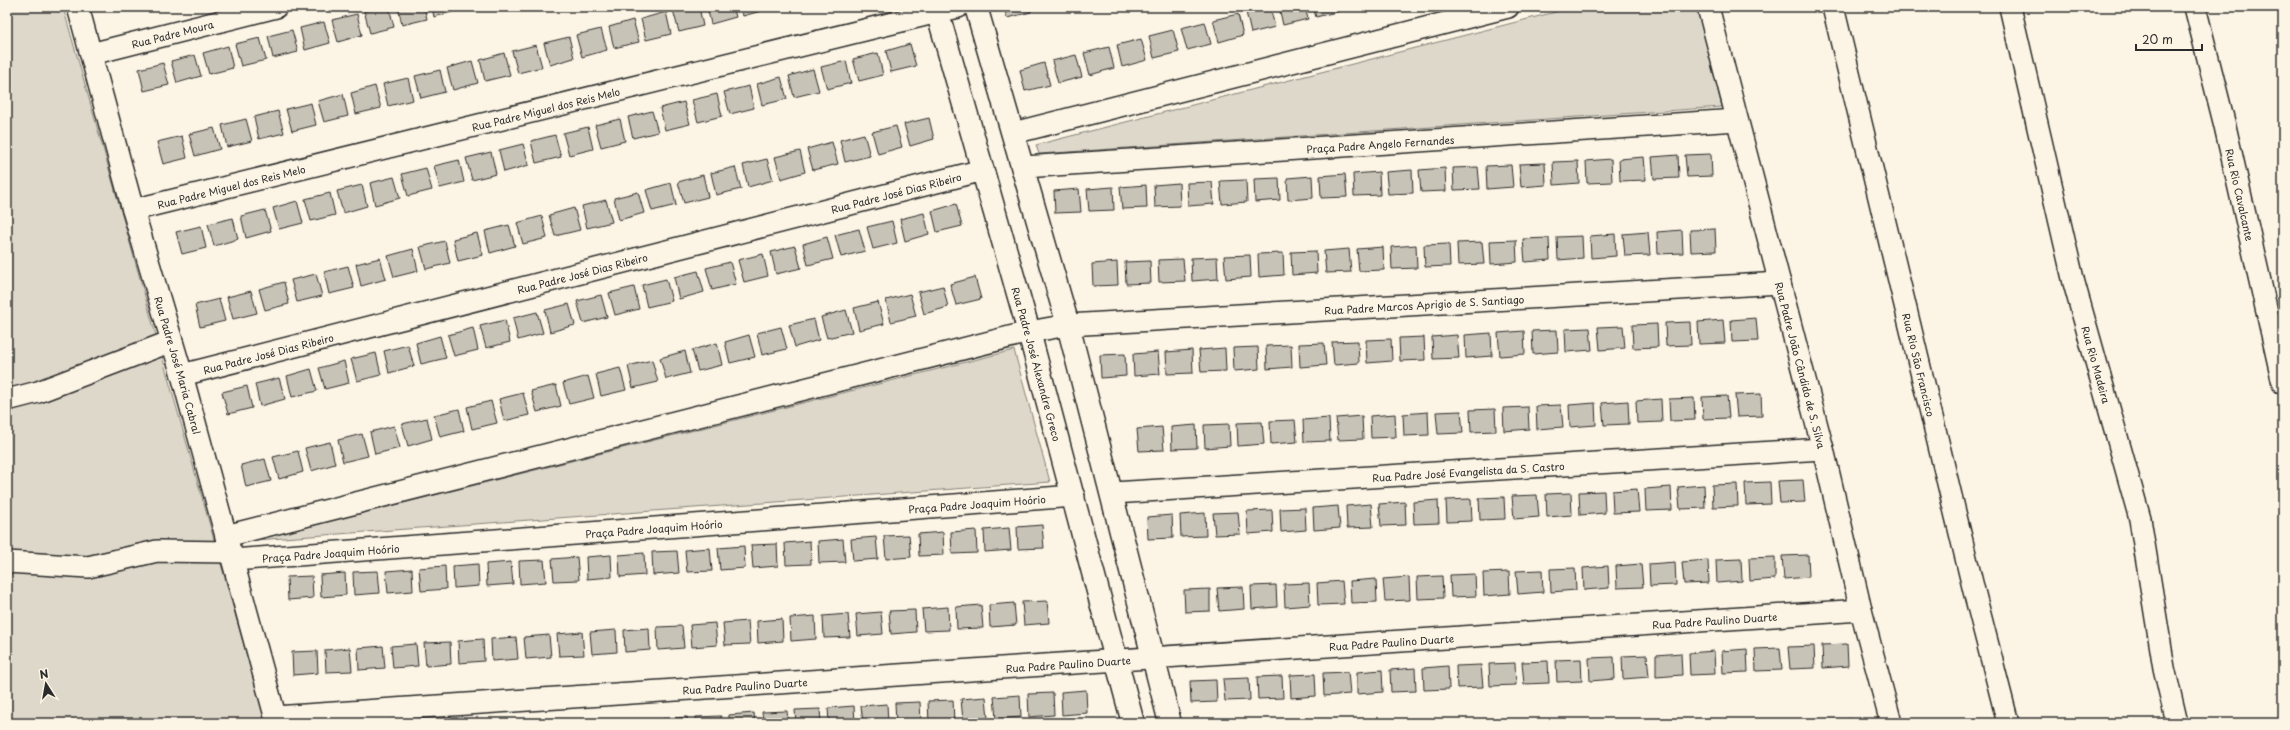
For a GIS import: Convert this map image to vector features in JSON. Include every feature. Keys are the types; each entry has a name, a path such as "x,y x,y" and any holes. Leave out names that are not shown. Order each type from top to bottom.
{"street":[{"name":"Rua Padre José Maria Cabral","path":"78,7 133,210 182,375 276,720"},
{"name":"Rua Padre Moura","path":"91,54 276,7"},
{"path":"976,7 1024,167 1068,324 1113,492 1152,658 1170,723"},
{"path":"1013,133 1508,7"},
{"name":"Rua Padre João Cândido de S. Silva","path":"1708,7 1823,449 1861,610 1891,723"},
{"name":"Rua Rio São Francisco","path":"1833,7 1974,591 2008,723"},
{"name":"Rua Rio Madeira","path":"2010,7 2074,283 2140,519 2164,668 2177,723"},
{"name":"Rua Rio Cavalcante","path":"2195,7 2225,126 2283,383"},
{"name":"Rua Padre José Alexandre Greco","path":"944,9 983,170 1030,332 1133,723"},
{"name":"Rua Padre Miguel dos Reis Melo","path":"133,210 944,9"},
{"name":"Praça Padre Angelo Fernandes","path":"1024,167 1737,120"},
{"name":"Rua Padre José Dias Ribeiro","path":"182,375 983,170"},
{"name":"Rua Padre Marcos Aprigio de S. Santiago","path":"1030,332 1068,324 1780,283"},
{"path":"7,562 88,567 157,551 230,549 1030,332"},
{"path":"7,400 38,392 172,341"},
{"name":"Rua Padre José Evangelista da S. Castro","path":"1113,492 1823,449"},
{"name":"Praça Padre Joaquim Hoório","path":"230,549 1074,496"},
{"name":"Rua Padre Paulino Duarte","path":"276,720 1116,660 1861,610"}],"shaded area":[{"path":"7,7 63,7 266,723 7,723"},
{"path":"1575,7 1697,7 1722,107 1039,154 1036,145"},
{"path":"1014,350 1050,482 256,540"}],"building":[{"path":"381,7 389,7 394,27 370,33 364,11"},
{"path":"398,7 424,7 427,19 402,25"},
{"path":"432,7 458,7 459,10 434,17"},
{"path":"685,7 699,7 703,26 679,32 673,10"},
{"path":"707,7 733,7 736,17 711,24"},
{"path":"741,7 767,7 768,9 743,16"},
{"path":"1004,7 1030,7 1031,12 1007,18"},
{"path":"1264,7 1270,7 1275,27 1251,33 1246,12"},
{"path":"1279,7 1305,7 1308,19 1283,25"},
{"path":"1313,7 1339,7 1340,11 1316,17"},
{"path":"666,12 671,34 646,40 641,19"},
{"path":"357,14 362,35 338,42 332,20"},
{"path":"1238,14 1243,35 1219,42 1213,20"},
{"path":"633,20 639,42 614,48 609,27"},
{"path":"324,22 330,43 305,50 300,28"},
{"path":"1205,22 1211,44 1187,50 1181,28"},
{"path":"601,29 607,50 582,57 576,35"},
{"path":"292,30 298,52 273,58 268,36"},
{"path":"1173,30 1179,52 1154,58 1149,36"},
{"path":"569,37 574,58 550,65 544,43"},
{"path":"260,38 266,60 241,66 235,44"},
{"path":"1141,39 1147,60 1122,67 1117,45"},
{"path":"910,44 916,66 891,72 886,51"},
{"path":"536,45 542,67 518,73 512,51"},
{"path":"228,46 233,68 209,74 203,53"},
{"path":"1109,47 1114,68 1090,75 1084,53"},
{"path":"504,53 510,75 485,81 480,60"},
{"path":"878,53 883,75 859,81 853,59"},
{"path":"195,55 201,76 177,83 171,61"},
{"path":"1076,55 1082,77 1058,83 1052,61"},
{"path":"472,61 478,83 453,90 447,68"},
{"path":"846,61 851,83 827,89 821,67"},
{"path":"163,63 169,85 144,91 139,69"},
{"path":"1044,63 1050,85 1025,91 1020,70"},
{"path":"813,69 819,91 794,97 789,76"},
{"path":"440,70 445,92 421,98 415,76"},
{"path":"781,77 787,99 762,105 757,84"},
{"path":"408,78 413,100 388,106 383,84"},
{"path":"375,86 381,108 356,114 351,93"},
{"path":"749,86 754,108 730,114 724,92"},
{"path":"343,94 348,116 324,122 318,101"},
{"path":"717,94 722,116 698,122 692,100"},
{"path":"684,102 690,124 665,130 660,108"},
{"path":"311,103 316,125 292,131 286,109"},
{"path":"278,111 284,133 259,139 254,117"},
{"path":"652,111 658,132 633,138 628,117"},
{"path":"929,118 934,139 910,146 904,124"},
{"path":"246,119 252,141 227,147 222,125"},
{"path":"620,119 625,141 601,147 595,125"},
{"path":"896,126 902,147 878,154 872,132"},
{"path":"588,127 593,149 569,155 563,133"},
{"path":"214,128 220,149 195,156 189,134"},
{"path":"864,134 870,156 845,162 840,140"},
{"path":"555,135 561,157 536,163 531,141"},
{"path":"182,136 187,158 163,164 157,142"},
{"path":"832,142 838,164 813,170 807,149"},
{"path":"523,144 529,165 504,172 499,150"},
{"path":"800,151 805,172 781,179 775,157"},
{"path":"491,152 496,174 472,180 466,158"},
{"path":"1711,154 1712,176 1687,177 1685,155"},
{"path":"1678,155 1679,178 1654,179 1652,157"},
{"path":"1644,157 1646,180 1620,181 1619,159"},
{"path":"767,159 773,180 748,187 743,165"},
{"path":"1611,159 1612,182 1587,183 1586,161"},
{"path":"459,160 464,182 440,188 434,166"},
{"path":"1578,161 1579,183 1554,185 1553,162"},
{"path":"1545,163 1546,185 1521,187 1519,164"},
{"path":"1511,165 1513,187 1487,189 1486,166"},
{"path":"735,167 741,189 716,195 711,173"},
{"path":"1478,167 1480,189 1454,190 1453,168"},
{"path":"426,168 432,190 408,196 402,174"},
{"path":"1445,168 1446,191 1421,192 1419,170"},
{"path":"1412,170 1413,193 1388,194 1386,172"},
{"path":"1379,172 1380,195 1354,196 1353,174"},
{"path":"1345,174 1347,197 1321,198 1320,176"},
{"path":"703,175 708,197 684,203 678,182"},
{"path":"1312,176 1313,198 1288,200 1287,178"},
{"path":"394,177 400,198 375,205 370,183"},
{"path":"1279,178 1280,200 1255,202 1254,179"},
{"path":"1246,180 1247,202 1222,204 1220,181"},
{"path":"1212,182 1214,204 1188,206 1187,183"},
{"path":"671,183 676,205 652,211 646,190"},
{"path":"1179,183 1180,206 1155,207 1154,185"},
{"path":"362,185 367,206 343,213 337,191"},
{"path":"1146,185 1147,208 1122,209 1120,187"},
{"path":"1113,187 1114,210 1089,211 1087,189"},
{"path":"1079,189 1081,212 1055,213 1054,191"},
{"path":"638,192 644,213 619,220 614,198"},
{"path":"330,193 335,215 311,221 305,199"},
{"path":"606,200 612,222 587,228 582,206"},
{"path":"297,201 303,223 279,229 273,208"},
{"path":"956,204 962,226 937,232 932,211"},
{"path":"574,208 580,230 555,236 549,215"},
{"path":"265,210 271,231 246,238 241,216"},
{"path":"924,213 929,234 905,241 900,219"},
{"path":"542,216 547,238 523,244 517,223"},
{"path":"233,218 238,239 214,246 208,224"},
{"path":"892,221 897,243 873,249 867,227"},
{"path":"509,225 515,246 490,253 485,231"},
{"path":"201,226 206,248 182,254 176,232"},
{"path":"859,229 865,251 841,257 835,235"},
{"path":"1715,229 1716,251 1691,252 1690,230"},
{"path":"1682,230 1683,253 1658,254 1657,232"},
{"path":"1648,232 1650,255 1625,256 1623,234"},
{"path":"477,233 483,255 458,261 453,239"},
{"path":"1615,234 1616,256 1591,258 1590,236"},
{"path":"1582,236 1583,258 1558,260 1557,237"},
{"path":"827,237 833,259 808,265 803,244"},
{"path":"1549,238 1550,260 1525,262 1523,239"},
{"path":"1516,240 1517,262 1491,264 1490,241"},
{"path":"445,241 450,263 426,269 420,247"},
{"path":"1482,242 1484,264 1458,265 1457,243"},
{"path":"1449,244 1450,266 1425,267 1424,245"},
{"path":"1416,245 1417,268 1392,269 1391,247"},
{"path":"795,246 801,268 776,274 771,252"},
{"path":"1383,247 1384,270 1359,271 1357,249"},
{"path":"413,249 418,271 394,277 388,256"},
{"path":"1349,249 1351,272 1326,273 1324,251"},
{"path":"1316,251 1317,273 1292,275 1291,252"},
{"path":"1283,253 1284,275 1259,277 1258,254"},
{"path":"763,254 768,276 744,282 738,260"},
{"path":"1250,255 1251,277 1226,279 1224,256"},
{"path":"1217,257 1218,279 1192,281 1191,258"},
{"path":"380,258 386,279 361,286 356,264"},
{"path":"1183,259 1185,281 1159,282 1158,260"},
{"path":"1150,261 1151,283 1126,284 1125,262"},
{"path":"730,262 736,284 712,290 706,268"},
{"path":"1117,262 1118,285 1093,286 1092,264"},
{"path":"348,266 354,288 329,294 324,272"},
{"path":"698,271 704,292 679,299 674,277"},
{"path":"316,274 322,296 297,302 291,280"},
{"path":"975,277 981,299 956,305 950,284"},
{"path":"666,279 672,301 647,307 642,285"},
{"path":"284,282 289,304 265,310 259,289"},
{"path":"943,286 948,307 924,314 918,292"},
{"path":"634,287 639,309 615,315 609,293"},
{"path":"251,291 257,313 233,319 227,297"},
{"path":"910,294 916,316 891,322 886,300"},
{"path":"601,295 607,317 583,323 577,301"},
{"path":"219,299 225,321 200,327 195,305"},
{"path":"878,302 884,324 859,330 854,308"},
{"path":"569,304 575,325 550,332 545,310"},
{"path":"846,310 852,332 827,338 821,317"},
{"path":"537,312 543,333 518,340 513,318"},
{"path":"1756,318 1758,341 1732,342 1731,320"},
{"path":"814,319 819,340 795,347 789,325"},
{"path":"505,320 510,342 486,348 480,326"},
{"path":"1723,320 1725,343 1699,344 1698,322"},
{"path":"1690,322 1691,345 1666,346 1665,323"},
{"path":"1657,324 1658,347 1633,348 1632,325"},
{"path":"1623,326 1625,348 1600,350 1598,327"},
{"path":"781,327 787,349 762,355 757,333"},
{"path":"473,328 478,350 454,356 448,335"},
{"path":"1590,328 1592,350 1566,352 1565,329"},
{"path":"1557,330 1558,352 1533,354 1532,331"},
{"path":"1524,331 1525,354 1500,356 1498,333"},
{"path":"1491,333 1492,356 1466,358 1465,335"},
{"path":"749,335 755,357 730,363 725,342"},
{"path":"1457,335 1459,358 1433,359 1432,337"},
{"path":"440,336 446,358 421,364 416,343"},
{"path":"1424,337 1425,360 1400,361 1399,338"},
{"path":"1391,339 1392,361 1367,363 1366,340"},
{"path":"1358,341 1359,363 1334,365 1332,342"},
{"path":"717,343 722,365 698,371 692,350"},
{"path":"1324,343 1326,365 1300,367 1299,344"},
{"path":"408,345 414,366 389,373 384,351"},
{"path":"1291,345 1292,367 1267,369 1266,346"},
{"path":"1258,347 1259,369 1234,371 1233,348"},
{"path":"1225,348 1226,371 1201,372 1199,350"},
{"path":"1192,350 1193,373 1167,374 1166,352"},
{"path":"685,351 690,373 666,379 660,358"},
{"path":"1158,352 1160,374 1134,376 1133,354"},
{"path":"376,353 381,375 357,381 351,359"},
{"path":"1125,354 1126,376 1101,378 1100,355"},
{"path":"652,360 658,382 633,388 628,366"},
{"path":"344,361 349,383 325,389 319,368"},
{"path":"620,368 626,390 601,396 596,374"},
{"path":"311,369 317,391 292,397 287,376"},
{"path":"588,376 594,398 569,404 563,383"},
{"path":"279,378 285,399 260,406 255,384"},
{"path":"556,385 561,406 537,412 531,391"},
{"path":"247,386 252,408 228,414 222,392"},
{"path":"523,393 529,415 504,421 499,399"},
{"path":"1761,394 1762,416 1737,417 1735,395"},
{"path":"1727,396 1729,418 1703,419 1702,397"},
{"path":"1694,398 1695,420 1670,421 1669,399"},
{"path":"1661,399 1662,422 1637,423 1636,401"},
{"path":"491,401 497,423 472,429 467,407"},
{"path":"1628,401 1629,424 1604,425 1602,403"},
{"path":"1595,403 1596,425 1570,427 1569,405"},
{"path":"1561,405 1563,427 1537,429 1536,406"},
{"path":"1528,407 1529,429 1504,431 1503,408"},
{"path":"459,409 464,431 440,437 434,415"},
{"path":"1495,409 1496,431 1471,432 1470,410"},
{"path":"1461,411 1463,433 1438,434 1436,412"},
{"path":"1428,412 1429,435 1404,436 1403,414"},
{"path":"1395,414 1396,437 1371,438 1370,416"},
{"path":"1362,416 1363,439 1338,440 1336,418"},
{"path":"427,418 432,439 408,446 402,424"},
{"path":"1329,418 1330,441 1304,442 1303,420"},
{"path":"1295,420 1297,442 1271,444 1270,421"},
{"path":"1262,422 1264,444 1238,446 1237,423"},
{"path":"1229,424 1230,446 1205,448 1204,425"},
{"path":"1196,425 1197,448 1172,449 1171,427"},
{"path":"394,426 400,448 375,454 370,432"},
{"path":"1162,427 1164,450 1139,451 1137,429"},
{"path":"362,434 368,456 343,462 338,440"},
{"path":"330,442 335,464 311,471 305,448"},
{"path":"298,451 303,472 279,479 273,457"},
{"path":"265,459 271,481 246,487 241,465"},
{"path":"1803,480 1805,502 1780,503 1778,481"},
{"path":"1770,482 1771,504 1746,505 1745,483"},
{"path":"1737,484 1738,506 1713,507 1712,485"},
{"path":"1704,485 1705,508 1680,509 1678,487"},
{"path":"1671,487 1672,510 1646,511 1645,489"},
{"path":"1637,489 1639,512 1613,513 1612,491"},
{"path":"1604,491 1605,513 1580,515 1579,492"},
{"path":"1571,493 1572,515 1547,517 1546,494"},
{"path":"1537,495 1539,517 1514,519 1512,496"},
{"path":"1504,497 1505,519 1480,520 1479,498"},
{"path":"1471,499 1472,521 1447,522 1446,500"},
{"path":"1438,500 1439,523 1414,524 1413,502"},
{"path":"1405,502 1406,525 1381,526 1379,504"},
{"path":"1371,504 1373,527 1347,528 1346,506"},
{"path":"1338,506 1340,528 1314,530 1313,508"},
{"path":"1305,508 1306,530 1281,532 1280,509"},
{"path":"1272,510 1273,532 1248,534 1247,511"},
{"path":"1238,512 1240,534 1215,535 1213,513"},
{"path":"1205,513 1206,536 1181,537 1180,515"},
{"path":"1172,515 1173,538 1148,539 1147,517"},
{"path":"1042,525 1044,548 1018,549 1017,527"},
{"path":"1009,528 1011,550 985,552 984,530"},
{"path":"976,530 977,553 952,554 951,532"},
{"path":"943,532 944,555 919,556 918,534"},
{"path":"909,535 911,557 886,559 884,536"},
{"path":"876,537 878,559 853,561 851,539"},
{"path":"843,539 845,562 819,563 818,541"},
{"path":"810,541 811,564 786,565 785,543"},
{"path":"777,544 778,566 753,568 751,545"},
{"path":"744,546 745,568 720,570 718,548"},
{"path":"710,548 712,571 687,572 685,550"},
{"path":"677,551 679,573 653,575 652,552"},
{"path":"644,553 645,575 620,577 619,555"},
{"path":"611,555 612,577 587,579 586,557"},
{"path":"1808,555 1809,577 1784,579 1782,556"},
{"path":"577,557 579,580 554,581 552,559"},
{"path":"1775,557 1775,579 1750,581 1749,558"},
{"path":"1741,559 1742,581 1717,583 1716,560"},
{"path":"544,560 546,582 520,584 519,561"},
{"path":"1708,560 1709,583 1684,584 1682,562"},
{"path":"511,562 513,584 487,586 486,564"},
{"path":"1675,562 1676,585 1650,586 1649,564"},
{"path":"478,564 479,586 454,588 453,566"},
{"path":"1641,564 1643,587 1617,588 1616,566"},
{"path":"445,566 446,589 421,591 419,568"},
{"path":"1608,566 1609,588 1584,590 1583,568"},
{"path":"1575,568 1576,590 1551,592 1550,569"},
{"path":"412,569 413,591 388,593 386,571"},
{"path":"1542,570 1543,592 1518,594 1516,571"},
{"path":"378,571 380,593 354,595 353,572"},
{"path":"1509,572 1510,594 1484,596 1483,573"},
{"path":"345,573 346,595 321,597 320,575"},
{"path":"1475,574 1476,596 1451,597 1450,575"},
{"path":"312,576 313,598 288,600 287,577"},
{"path":"1442,576 1443,598 1418,599 1417,577"},
{"path":"1409,577 1410,600 1385,601 1383,579"},
{"path":"1376,579 1377,602 1351,603 1350,581"},
{"path":"1342,581 1344,604 1318,605 1317,583"},
{"path":"1309,583 1310,605 1285,607 1284,584"},
{"path":"1276,585 1277,607 1252,609 1251,586"},
{"path":"1243,587 1244,609 1219,611 1217,588"},
{"path":"1210,589 1210,611 1185,612 1184,590"},
{"path":"1047,601 1049,623 1024,625 1022,602"},
{"path":"1014,603 1016,625 990,627 989,605"},
{"path":"981,605 983,628 957,629 956,607"},
{"path":"948,607 949,630 924,631 922,609"},
{"path":"915,610 916,632 891,634 889,611"},
{"path":"881,612 883,634 858,636 856,614"},
{"path":"848,614 850,637 824,638 823,616"},
{"path":"815,616 816,639 791,641 790,618"},
{"path":"782,619 783,641 758,643 757,621"},
{"path":"748,621 750,644 725,645 723,623"},
{"path":"715,623 717,645 692,647 690,625"},
{"path":"682,626 684,648 658,650 657,627"},
{"path":"649,628 650,650 625,652 624,630"},
{"path":"616,630 617,652 592,654 590,632"},
{"path":"582,632 584,655 559,656 557,634"},
{"path":"549,635 551,657 526,659 524,637"},
{"path":"516,637 518,659 492,661 491,639"},
{"path":"483,639 484,661 459,663 458,641"},
{"path":"450,642 451,664 426,666 424,643"},
{"path":"416,644 418,666 393,668 391,646"},
{"path":"1847,644 1848,666 1823,668 1822,645"},
{"path":"383,646 385,668 359,670 358,648"},
{"path":"1814,646 1815,668 1790,669 1788,647"},
{"path":"350,648 352,671 326,672 325,650"},
{"path":"1780,648 1782,670 1756,671 1755,649"},
{"path":"1747,649 1748,672 1723,673 1722,651"},
{"path":"317,651 318,673 293,675 292,652"},
{"path":"1714,651 1715,674 1690,675 1689,653"},
{"path":"1681,653 1682,675 1656,677 1656,655"},
{"path":"1647,655 1649,677 1623,679 1622,656"},
{"path":"1614,657 1615,679 1590,681 1589,658"},
{"path":"1581,659 1582,681 1557,682 1556,660"},
{"path":"1548,661 1549,683 1524,684 1522,662"},
{"path":"1515,663 1516,685 1490,686 1489,664"},
{"path":"1481,665 1483,687 1457,688 1456,666"},
{"path":"1448,666 1449,689 1424,690 1423,668"},
{"path":"1415,668 1416,691 1391,692 1390,670"},
{"path":"1382,670 1383,692 1357,694 1357,672"},
{"path":"1348,672 1350,694 1324,696 1323,673"},
{"path":"1315,674 1316,696 1291,698 1290,675"},
{"path":"1282,676 1283,698 1258,699 1257,677"},
{"path":"1249,678 1250,700 1225,701 1223,679"},
{"path":"1216,680 1217,702 1191,703 1190,681"},
{"path":"1086,690 1087,713 1062,715 1061,692"},
{"path":"1053,693 1054,715 1029,717 1028,694"},
{"path":"1020,695 1021,717 996,719 994,697"},
{"path":"986,697 988,719 963,721 961,699"},
{"path":"953,700 954,722 929,723 928,701"},
{"path":"920,702 921,723 896,723 895,703"},
{"path":"887,704 888,723 863,723 861,706"},
{"path":"854,706 855,723 829,723 828,708"},
{"path":"820,709 821,723 796,723 795,710"},
{"path":"787,711 788,723 763,723 762,712"},
{"path":"754,713 755,723 729,723 729,715"},
{"path":"721,716 721,723 696,723 696,717"},
{"path":"687,717 688,723 662,723 662,719"},
{"path":"1851,719 1851,723 1826,723 1826,720"},
{"path":"654,720 655,723 629,723 629,722"},
{"path":"1818,721 1818,723 1792,723 1792,722"}]}
